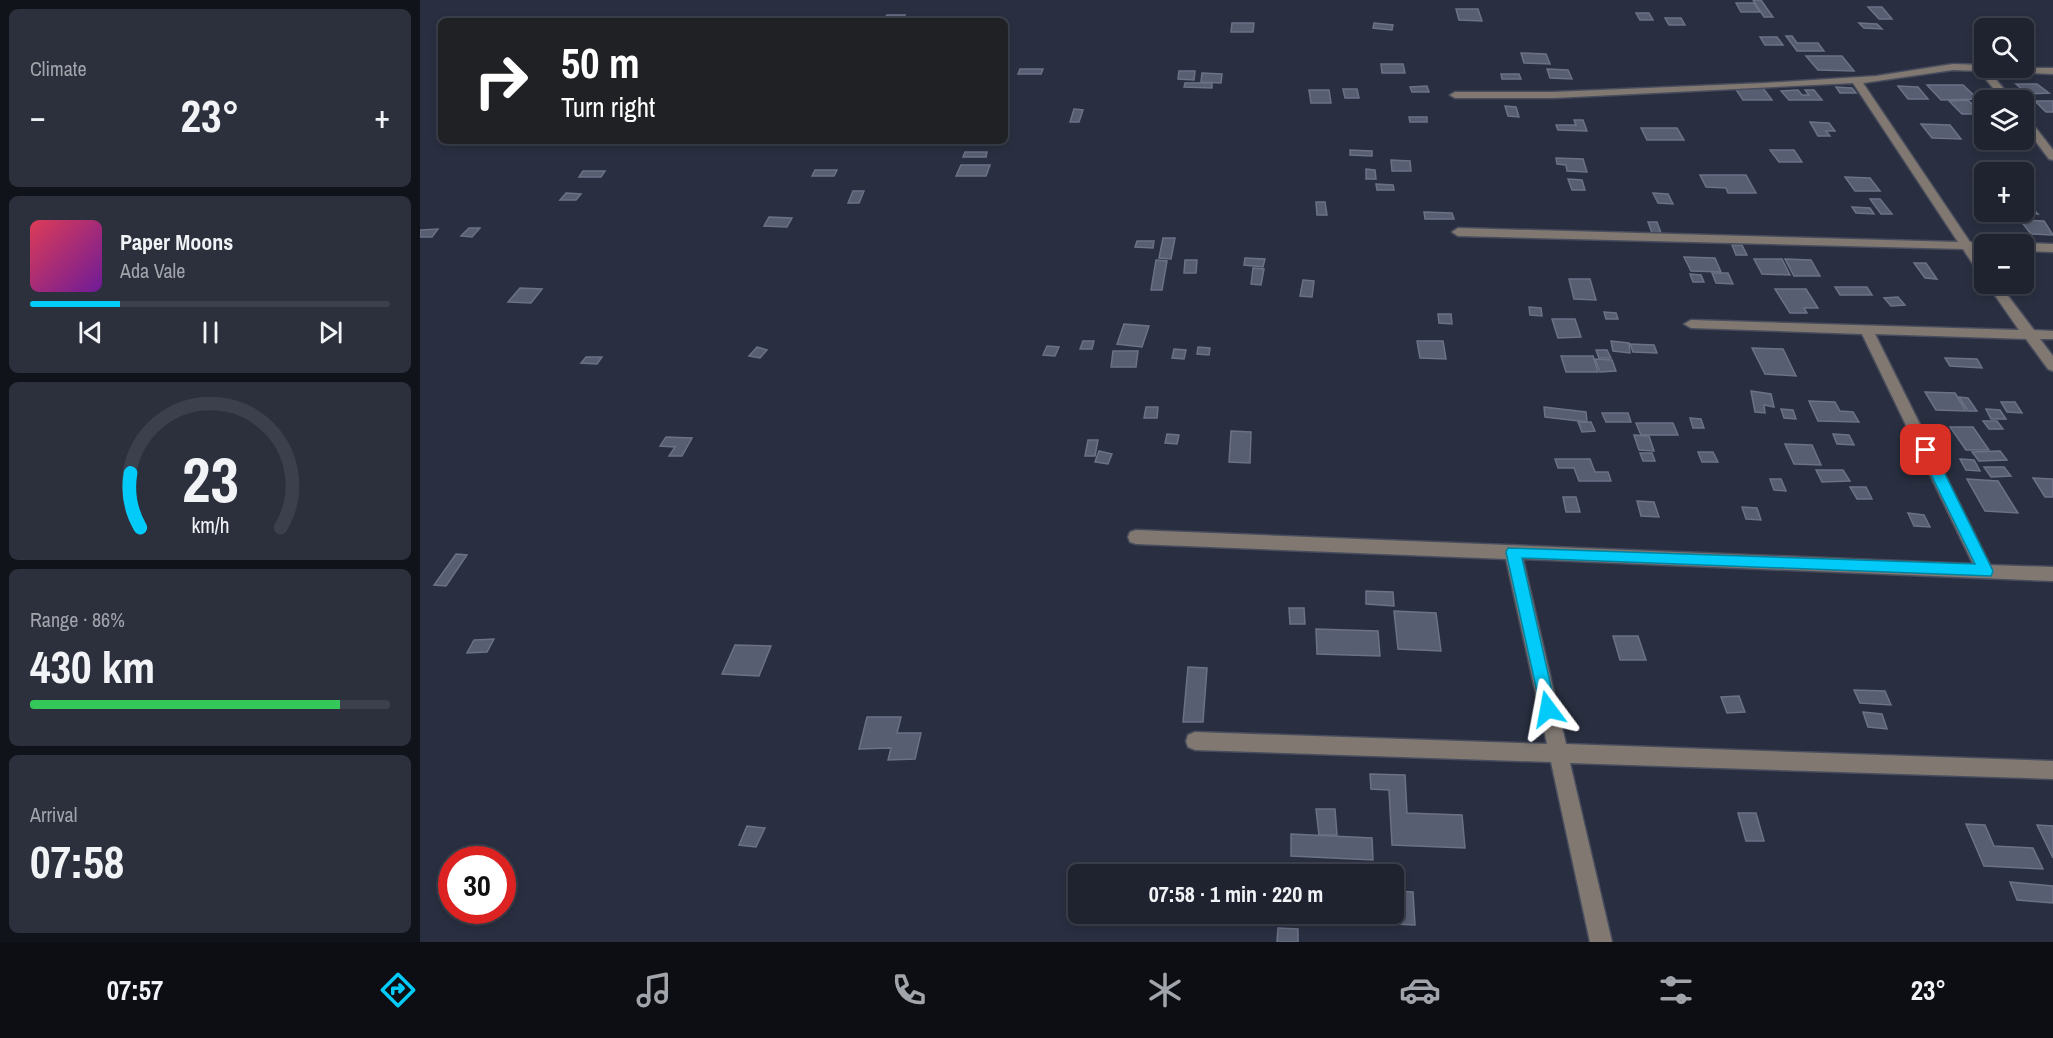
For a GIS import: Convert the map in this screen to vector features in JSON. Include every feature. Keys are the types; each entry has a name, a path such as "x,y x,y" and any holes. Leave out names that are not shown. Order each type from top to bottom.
{"street":[{"path":"1455,95 1553,95 1857,80 1953,68 1974,69"},
{"path":"2034,70 2053,71"},
{"path":"1990,78 2000,90"},
{"path":"1857,80 1974,258"},
{"path":"2034,133 2053,157"},
{"path":"1458,232 1974,246"},
{"path":"2034,247 2053,248"},
{"path":"2000,294 2053,366"},
{"path":"1691,324 2053,335"},
{"path":"1866,329 1985,571"},
{"path":"1136,537 2053,574"},
{"path":"1513,552 1601,942"},
{"path":"1195,741 2053,771"}],"building":[{"path":"1753,0 1761,0 1773,17 1764,17"},
{"path":"1736,3 1754,3 1760,12 1741,12"},
{"path":"1868,7 1882,7 1892,19 1879,19"},
{"path":"1456,9 1478,9 1482,21 1459,20"},
{"path":"1636,13 1649,13 1653,20 1640,20"},
{"path":"887,15 905,15 903,18 885,18"},
{"path":"1665,18 1681,18 1685,25 1669,25"},
{"path":"1232,23 1254,23 1253,32 1231,32"},
{"path":"1374,23 1393,25 1392,30 1373,28"},
{"path":"1859,23 1877,24 1882,29 1864,28"},
{"path":"1786,36 1792,36 1797,43 1818,43 1824,51 1797,51"},
{"path":"1760,37 1777,37 1783,45 1765,45"},
{"path":"1521,53 1546,54 1550,64 1524,63"},
{"path":"1806,56 1842,56 1854,71 1818,70"},
{"path":"1381,64 1403,64 1405,73 1382,73"},
{"path":"1020,69 1043,69 1041,74 1018,74"},
{"path":"1547,69 1568,70 1572,79 1550,78"},
{"path":"1179,71 1195,71 1194,80 1178,79"},
{"path":"1202,73 1222,74 1221,83 1201,82"},
{"path":"1501,74 1519,74 1521,79 1502,79"},
{"path":"1185,83 1212,83 1212,88 1184,87"},
{"path":"2016,84 2037,84 2049,93 2034,94 2034,90 2023,90"},
{"path":"1927,85 1963,85 1974,95 1974,99 1941,100"},
{"path":"1427,86 1429,92 1412,92 1410,87"},
{"path":"1898,86 1918,87 1928,99 1908,99"},
{"path":"1836,87 1852,88 1856,93 1840,93"},
{"path":"1735,88 1763,88 1772,100 1743,100"},
{"path":"1343,89 1357,89 1359,98 1345,98"},
{"path":"1309,90 1329,90 1331,103 1311,103"},
{"path":"1798,90 1802,95 1809,95 1805,90 1814,90 1822,100 1789,100 1781,91"},
{"path":"1968,100 1974,106 1974,114 1962,114 1949,101"},
{"path":"2035,101 2053,101 2053,112 2046,112"},
{"path":"1505,106 1516,107 1519,117 1508,116"},
{"path":"1074,109 1083,110 1079,122 1070,122"},
{"path":"1409,117 1427,117 1427,122 1410,122"},
{"path":"1574,120 1583,120 1587,131 1558,130 1556,125 1576,125"},
{"path":"1810,122 1829,123 1835,131 1826,131 1830,136 1818,136"},
{"path":"1921,124 1950,125 1961,139 1932,138"},
{"path":"1641,128 1677,128 1684,140 1647,140"},
{"path":"1350,150 1372,151 1372,156 1350,155"},
{"path":"1770,150 1794,150 1802,162 1779,162"},
{"path":"965,152 987,152 986,157 963,157"},
{"path":"1556,158 1583,159 1587,172 1567,171 1566,165 1557,164"},
{"path":"1391,160 1410,161 1411,171 1392,171"},
{"path":"961,165 990,165 986,176 956,176"},
{"path":"1366,169 1375,170 1376,179 1366,179"},
{"path":"815,170 837,170 834,176 812,176"},
{"path":"583,171 605,171 601,177 579,177"},
{"path":"1700,175 1746,175 1756,193 1728,193 1726,188 1706,187"},
{"path":"1845,177 1870,178 1880,191 1855,191"},
{"path":"1568,179 1582,180 1585,190 1572,190"},
{"path":"1376,184 1393,185 1394,190 1377,190"},
{"path":"853,191 864,191 859,203 848,203"},
{"path":"566,193 581,194 576,200 560,200"},
{"path":"1653,193 1668,194 1673,204 1658,203"},
{"path":"1870,199 1880,199 1892,214 1881,214"},
{"path":"1316,202 1325,202 1327,215 1317,215"},
{"path":"1852,207 1870,208 1874,214 1856,213"},
{"path":"1424,212 1452,213 1454,219 1425,219"},
{"path":"769,217 792,218 787,227 764,226"},
{"path":"2044,221 2053,235 2034,234 2031,234 2022,222"},
{"path":"1648,222 1657,222 1661,233 1652,233"},
{"path":"469,228 480,228 472,237 461,236"},
{"path":"438,229 432,237 420,237 420,230"},
{"path":"1163,238 1175,238 1171,259 1159,258"},
{"path":"1137,241 1154,241 1153,248 1135,247"},
{"path":"1732,245 1742,245 1747,255 1736,255"},
{"path":"1684,257 1715,258 1721,272 1691,271"},
{"path":"1245,258 1265,259 1263,267 1244,265"},
{"path":"1754,259 1782,259 1790,275 1762,274"},
{"path":"1785,259 1811,260 1820,276 1794,276"},
{"path":"1156,260 1167,261 1162,290 1151,290"},
{"path":"1185,260 1197,260 1196,273 1184,273"},
{"path":"1914,263 1926,263 1937,279 1925,278"},
{"path":"1253,268 1264,269 1261,285 1251,284"},
{"path":"1712,273 1728,273 1733,284 1716,283"},
{"path":"1690,274 1701,275 1704,282 1693,282"},
{"path":"1569,279 1590,279 1596,300 1574,299"},
{"path":"1303,280 1314,281 1312,297 1300,296"},
{"path":"1835,287 1867,287 1872,295 1840,295"},
{"path":"520,288 542,289 531,303 508,302"},
{"path":"1775,289 1806,289 1818,308 1804,308 1807,313 1790,313"},
{"path":"1898,297 1905,305 1891,306 1884,298"},
{"path":"1529,307 1541,308 1542,316 1530,315"},
{"path":"1604,312 1616,313 1618,319 1606,319"},
{"path":"1438,314 1451,314 1452,324 1439,323"},
{"path":"1552,319 1575,319 1581,337 1558,338"},
{"path":"1124,324 1149,326 1142,347 1117,344"},
{"path":"1083,341 1094,341 1092,349 1080,349"},
{"path":"1417,341 1443,341 1446,359 1420,358"},
{"path":"1611,341 1629,343 1630,353 1613,351"},
{"path":"1630,344 1654,345 1657,353 1633,352"},
{"path":"1047,346 1059,347 1055,356 1043,355"},
{"path":"757,347 767,350 760,358 749,356"},
{"path":"1198,347 1210,348 1209,355 1197,354"},
{"path":"1752,348 1783,349 1796,376 1765,374"},
{"path":"1174,349 1186,350 1184,359 1172,358"},
{"path":"1596,350 1607,350 1611,358 1599,358"},
{"path":"1113,351 1138,351 1136,367 1111,367"},
{"path":"1561,356 1593,356 1598,372 1566,372"},
{"path":"586,357 602,357 597,364 581,363"},
{"path":"1945,358 1977,359 1982,368 1950,366"},
{"path":"1595,359 1612,360 1616,371 1600,372"},
{"path":"1751,391 1771,394 1774,407 1764,405 1765,413 1755,412"},
{"path":"1925,392 1955,393 1966,411 1936,410"},
{"path":"1959,397 1968,398 1977,411 1968,411"},
{"path":"1809,401 1835,402 1840,411 1853,412 1859,422 1818,421"},
{"path":"2001,402 2015,402 2022,413 2007,412"},
{"path":"1146,407 1158,407 1157,418 1144,418"},
{"path":"1544,407 1586,412 1587,422 1545,417"},
{"path":"1781,409 1793,410 1796,419 1784,418"},
{"path":"1986,409 2000,410 2006,419 1991,419"},
{"path":"1602,413 1628,413 1631,422 1606,422"},
{"path":"1690,418 1701,419 1704,428 1693,428"},
{"path":"1983,421 1997,421 2003,429 1989,429"},
{"path":"1578,422 1591,422 1595,431 1582,432"},
{"path":"1636,423 1673,423 1678,435 1641,435"},
{"path":"1950,427 1973,427 1989,450 1966,450"},
{"path":"1231,431 1251,432 1250,463 1229,462"},
{"path":"1167,434 1179,435 1177,444 1165,443"},
{"path":"1833,434 1849,435 1854,445 1837,444"},
{"path":"1634,435 1649,436 1654,451 1639,450"},
{"path":"666,437 692,438 682,456 669,456 675,447 660,446"},
{"path":"1088,440 1098,440 1095,456 1085,456"},
{"path":"1785,444 1812,445 1821,465 1794,464"},
{"path":"1099,451 1112,454 1108,464 1095,462"},
{"path":"2000,451 2007,460 1979,461 1972,452"},
{"path":"1698,452 1713,452 1718,462 1702,462"},
{"path":"1640,453 1652,453 1655,461 1643,461"},
{"path":"1555,459 1590,459 1595,472 1608,472 1611,481 1579,481 1574,468 1558,468"},
{"path":"1960,459 1974,460 1980,471 1966,470"},
{"path":"1984,467 2004,467 2011,476 1991,477"},
{"path":"1816,470 1843,470 1850,481 1822,482"},
{"path":"2033,478 2053,479 2053,497 2045,497"},
{"path":"1770,479 1781,479 1786,491 1774,490"},
{"path":"1967,479 1998,481 2018,513 1985,511"},
{"path":"1850,487 1866,487 1872,499 1857,499"},
{"path":"1563,497 1576,497 1580,512 1566,512"},
{"path":"1637,501 1654,502 1659,517 1641,516"},
{"path":"1742,507 1757,508 1761,520 1746,519"},
{"path":"1908,513 1924,515 1930,527 1914,526"},
{"path":"456,554 467,555 446,586 434,585"},
{"path":"1366,591 1393,592 1394,606 1366,604"},
{"path":"1289,608 1304,608 1305,624 1290,624"},
{"path":"1394,611 1436,613 1441,651 1398,649"},
{"path":"1316,629 1378,631 1380,656 1317,654"},
{"path":"1613,636 1638,636 1646,660 1620,660"},
{"path":"494,639 487,652 467,653 474,640"},
{"path":"735,645 771,646 759,676 722,674"},
{"path":"1188,667 1207,668 1203,722 1183,722"},
{"path":"1854,690 1885,691 1891,705 1860,703"},
{"path":"1739,696 1745,712 1727,713 1721,697"},
{"path":"1863,712 1882,714 1887,729 1868,727"},
{"path":"867,717 901,717 897,733 921,733 915,759 888,760 891,748 859,749"},
{"path":"1370,774 1405,775 1407,813 1462,815 1465,848 1392,845 1389,790 1371,789"},
{"path":"1316,809 1335,809 1337,835 1319,835"},
{"path":"1738,813 1756,813 1764,841 1746,841"},
{"path":"1966,824 1985,825 1994,846 2033,848 2043,869 1984,866"},
{"path":"2037,825 2053,826 2053,858"},
{"path":"747,826 765,828 756,847 739,845"},
{"path":"1291,834 1372,838 1373,860 1291,856"},
{"path":"2010,882 2053,886 2053,903 2017,900"},
{"path":"1404,892 1413,892 1415,925 1394,924 1404,924"},
{"path":"1278,928 1298,929 1298,942 1277,942"}],"route":[{"path":"1548,709 1513,552 1985,571 1926,450"}]}
